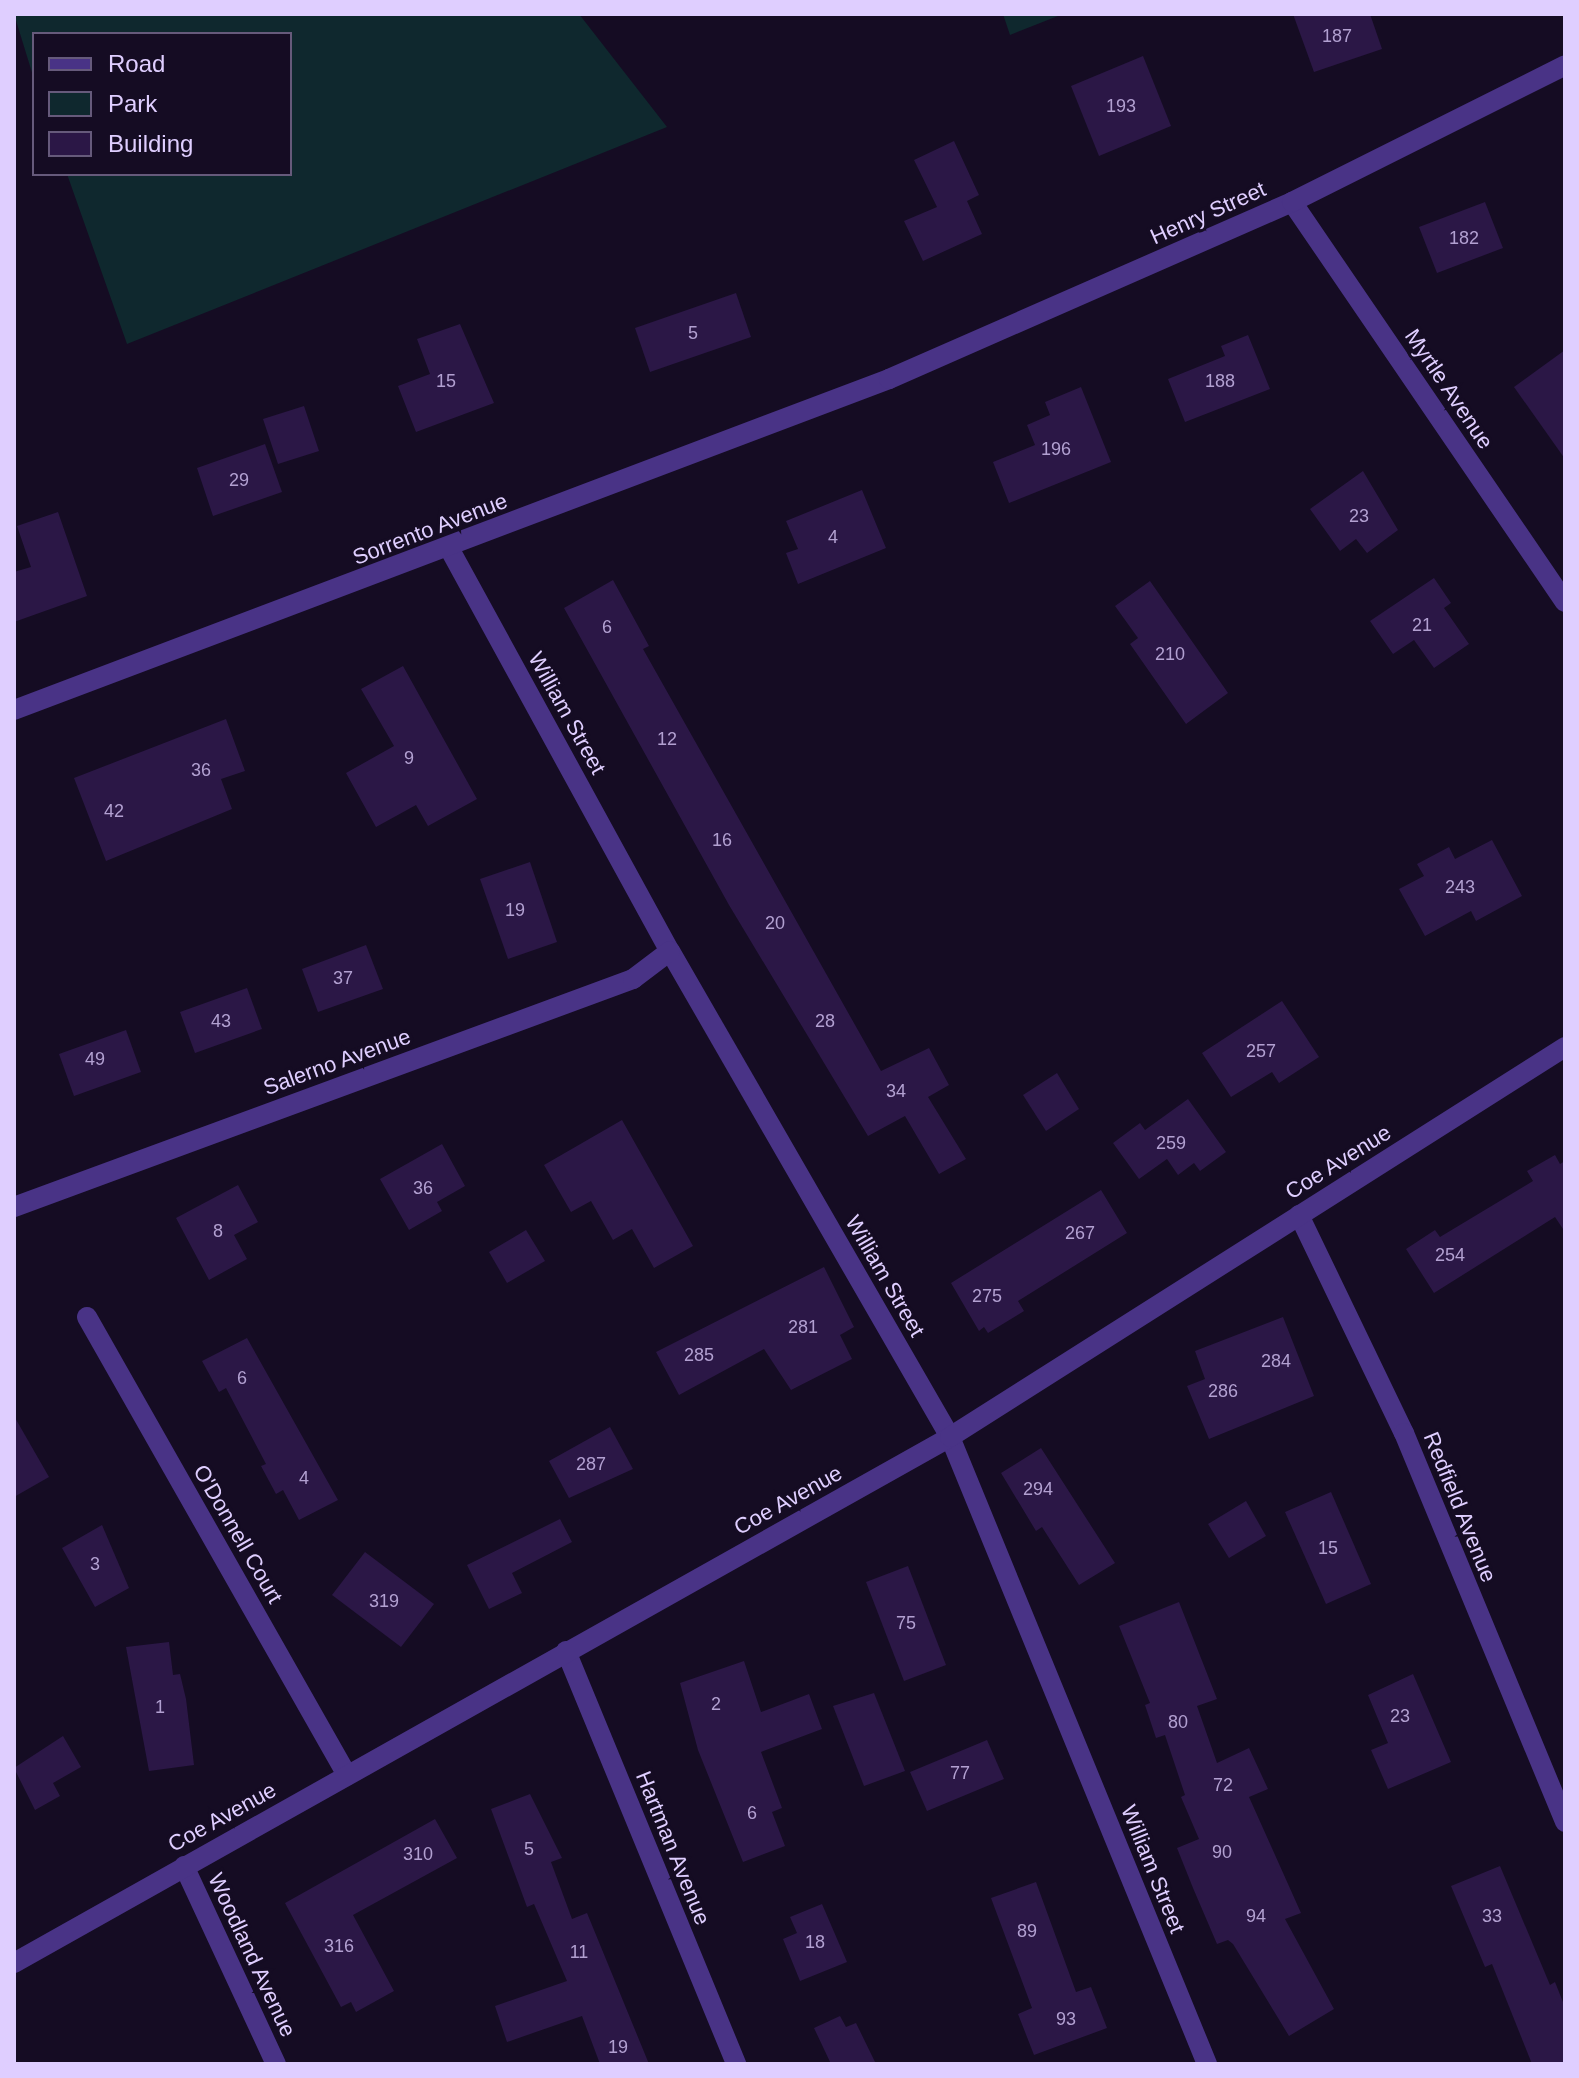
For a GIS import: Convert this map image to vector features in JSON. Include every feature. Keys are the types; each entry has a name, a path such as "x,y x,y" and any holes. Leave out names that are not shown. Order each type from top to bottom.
{"street":[{"name":"Henry Street","path":"862,390 1292,202 1565,65"},
{"name":"Myrtle Avenue","path":"1292,202 1565,602"},
{"name":"Sorrento Avenue","path":"14,710 862,390"},
{"name":"William Street","path":"449,548 670,951 950,1437 1207,2064"},
{"name":"Salerno Avenue","path":"14,1207 633,979 670,951"},
{"name":"Coe Avenue","path":"14,1963 950,1437 1565,1047"},
{"name":"Redfield Avenue","path":"1299,1215 1404,1433 1565,1822"},
{"name":"O'Donnell Court","path":"87,1317 347,1775"},
{"name":"Hartman Avenue","path":"566,1651 736,2064"},
{"name":"Woodland Avenue","path":"184,1866 276,2064"}],"green space":[{"path":"14,14 579,14 667,127 127,344 68,176 292,176 292,32 32,32 32,72"},
{"path":"1003,14 1063,14 1010,35"}],"building":[{"path":"1293,14 1370,14 1382,49 1314,72"},
{"path":"1143,56 1171,126 1099,156 1071,86"},
{"path":"954,141 979,195 967,201 982,234 923,261 904,221 937,207 914,160"},
{"path":"1485,202 1503,248 1437,273 1419,227"},
{"path":"736,293 751,337 650,372 635,328"},
{"path":"460,324 494,403 416,432 398,386 430,374 417,339"},
{"path":"1248,335 1270,389 1185,422 1168,379 1225,356 1221,346"},
{"path":"1565,350 1565,459 1514,387"},
{"path":"1081,387 1111,462 1009,503 993,462 1035,445 1027,425 1050,415 1045,402"},
{"path":"304,406 319,451 278,464 263,419"},
{"path":"265,444 282,492 213,516 197,468"},
{"path":"1363,471 1398,530 1367,553 1356,539 1340,551 1310,509"},
{"path":"862,490 886,548 798,584 786,553 798,549 786,521"},
{"path":"58,512 87,596 14,622 14,572 31,567 17,526"},
{"path":"1434,578 1451,603 1444,608 1469,644 1434,668 1414,640 1393,654 1370,621"},
{"path":"613,580 649,646 643,649 881,1071 929,1048 949,1085 928,1097 966,1159 939,1174 905,1116 868,1136 729,905 564,608"},
{"path":"1150,581 1228,693 1186,724 1130,644 1138,638 1115,606"},
{"path":"403,666 477,799 428,826 416,805 376,827 346,773 394,746 361,689"},
{"path":"226,719 245,771 221,779 232,809 106,861 74,778"},
{"path":"1492,840 1522,896 1476,921 1471,911 1425,936 1399,889 1424,876 1417,864 1449,847 1455,859"},
{"path":"530,862 557,942 508,959 480,879"},
{"path":"366,945 383,989 318,1012 302,969"},
{"path":"247,988 262,1029 195,1053 180,1012"},
{"path":"1282,1001 1319,1057 1279,1083 1272,1072 1231,1097 1202,1053"},
{"path":"126,1030 141,1072 74,1096 59,1054"},
{"path":"1057,1073 1079,1109 1046,1131 1023,1095"},
{"path":"1188,1099 1226,1152 1200,1171 1194,1163 1178,1175 1167,1159 1139,1179 1113,1143 1140,1123 1145,1130"},
{"path":"622,1120 693,1246 654,1268 632,1229 613,1240 591,1201 571,1212 544,1165"},
{"path":"442,1144 465,1186 437,1202 442,1211 409,1230 380,1179"},
{"path":"1555,1155 1560,1164 1565,1161 1565,1232 1555,1217 1434,1293 1406,1249 1435,1230 1440,1237 1533,1181 1527,1171"},
{"path":"238,1185 258,1222 234,1235 247,1259 209,1280 176,1218"},
{"path":"1101,1190 1127,1233 1018,1301 1024,1311 988,1333 984,1327 979,1331 951,1283"},
{"path":"526,1230 545,1261 507,1283 489,1252"},
{"path":"824,1267 854,1327 840,1335 852,1359 791,1390 764,1349 679,1395 656,1352"},
{"path":"1283,1317 1314,1396 1209,1439 1187,1386 1205,1379 1195,1351"},
{"path":"247,1338 338,1500 299,1520 283,1490 276,1494 261,1466 266,1464 226,1388 219,1392 202,1361"},
{"path":"14,1416 49,1477 14,1497"},
{"path":"610,1427 633,1469 569,1498 549,1461"},
{"path":"1041,1448 1115,1563 1079,1585 1042,1527 1036,1531 1001,1473"},
{"path":"1331,1492 1371,1584 1326,1604 1285,1512"},
{"path":"1246,1501 1266,1536 1229,1558 1208,1524"},
{"path":"560,1519 572,1542 512,1573 522,1593 489,1609 467,1565"},
{"path":"102,1525 129,1588 95,1607 62,1548"},
{"path":"365,1552 434,1604 401,1647 332,1595"},
{"path":"908,1566 946,1665 904,1681 866,1582"},
{"path":"1179,1602 1217,1699 1197,1706 1217,1763 1249,1748 1268,1789 1249,1797 1301,1913 1285,1919 1334,2009 1289,2036 1233,1944 1228,1940 1217,1944 1193,1888 1177,1848 1199,1839 1181,1797 1185,1795 1165,1735 1156,1738 1145,1705 1150,1703 1119,1626"},
{"path":"169,1642 173,1675 180,1674 186,1699 194,1765 149,1771 126,1647"},
{"path":"744,1661 761,1712 809,1694 822,1729 761,1752 782,1808 772,1812 785,1846 743,1862 698,1750 680,1683"},
{"path":"1413,1674 1451,1762 1388,1789 1371,1750 1388,1743 1368,1695"},
{"path":"874,1693 905,1771 864,1786 833,1706"},
{"path":"63,1736 81,1767 53,1783 60,1796 35,1810 14,1768"},
{"path":"987,1740 1004,1779 927,1811 910,1772"},
{"path":"530,1794 562,1858 551,1862 572,1919 587,1913 649,2064 600,2064 582,2016 507,2042 495,2006 567,1981 534,1904 527,1907 491,1809"},
{"path":"435,1819 457,1858 353,1915 394,1991 356,2012 351,2002 341,2007 285,1903"},
{"path":"1500,1866 1550,1985 1555,1982 1565,2007 1565,2064 1532,2064 1492,1964 1485,1967 1451,1886"},
{"path":"1036,1882 1076,1992 1091,1987 1107,2028 1034,2055 1018,2014 1032,2008 991,1898"},
{"path":"822,1904 847,1962 800,1981 783,1939 797,1933 790,1917"},
{"path":"840,2016 846,2027 856,2023 876,2064 831,2064 814,2028"}]}
